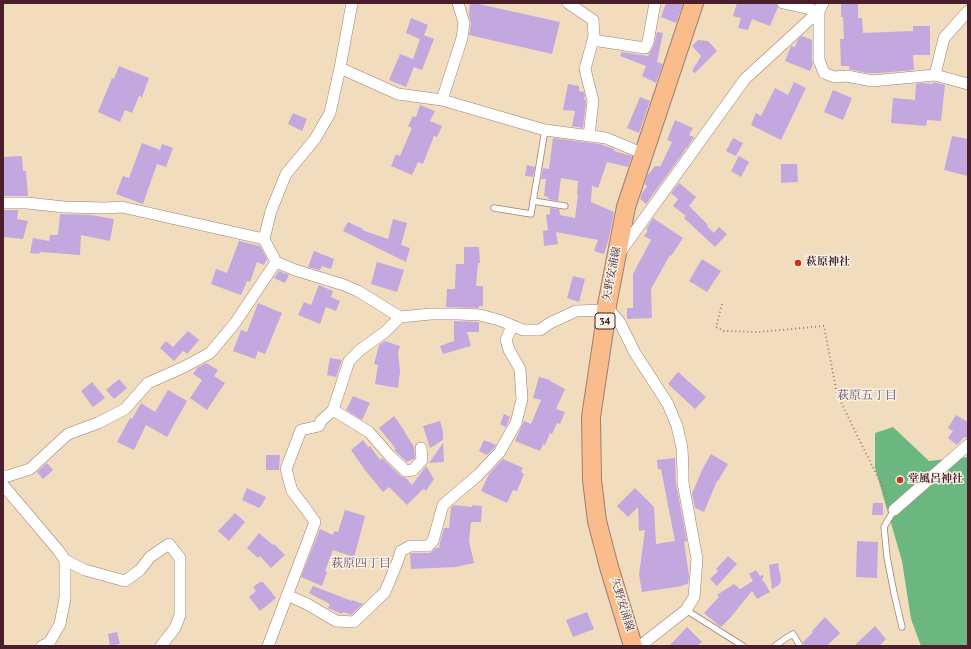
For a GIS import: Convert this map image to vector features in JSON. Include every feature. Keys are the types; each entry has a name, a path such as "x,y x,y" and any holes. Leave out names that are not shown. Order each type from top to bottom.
{"main road":[{"name":"矢野安浦線","path":"633,646 597,521 592,480 591,417 606,310 626,207 694,3"}],"street":[{"path":"352,3 330,113 315,139 286,174 271,212 264,239 276,262 358,291 400,317 431,314 480,315 499,320 523,330 540,330 550,323 576,311 606,310 612,313 619,321 635,353 668,404 677,426 682,448 683,482 697,559 694,597 686,610 640,646"},
{"path":"442,100 462,38 464,23 458,3"},
{"path":"568,3 593,20 594,36 585,69 593,101 589,136"},
{"path":"593,40 645,48 648,42 655,3"},
{"path":"784,3 821,7"},
{"path":"821,7 819,60 824,73 834,77 847,76 872,81 935,75 968,84"},
{"path":"616,257 745,79 821,7"},
{"path":"935,75 944,38 968,11"},
{"path":"340,68 398,94 442,100 545,130 606,138 644,154"},
{"path":"3,203 27,203 64,207 104,208 122,206 264,239"},
{"path":"3,476 8,476 30,469 68,434 98,423 125,409 148,383 184,367 210,353 235,323 276,262"},
{"path":"268,646 315,522 292,491 286,469 301,430 319,426 333,410 349,361 360,350 385,332 400,317"},
{"path":"287,595 307,604 336,621 354,622 385,592 401,551 410,546 428,546 433,540 443,505 478,475 499,453 516,423 522,399 520,369 508,350 506,340 512,326"},
{"path":"333,410 369,432 389,455 406,471 413,470 422,460 421,448"},
{"path":"894,510 968,445"},
{"path":"3,485 65,560 85,570 125,581 140,570 150,557 170,544 180,558 180,615 175,628 161,646"},
{"path":"42,646 49,643 60,624 65,598 65,560"}],"lane":[{"path":"494,208 531,214 545,130"},
{"path":"534,200 565,206"},
{"path":"894,510 884,527 887,557 902,627"},
{"path":"686,610 743,646"},
{"path":"775,646 793,634 800,646"}],"path":[{"path":"722,304 716,327 724,331 759,332 824,326 837,394 894,510"}],"green space":[{"path":"893,427 929,461 968,457 968,646 921,646 911,619 902,561 875,468 875,433"}],"building":[{"path":"470,3 560,22 552,54 469,35 471,24 469,14"},
{"path":"666,3 683,4 676,23 661,17"},
{"path":"737,3 776,3 778,7 770,26 752,19 748,30 738,28 741,18 733,16"},
{"path":"841,3 858,3 858,18 862,18 863,33 913,31 913,26 930,26 930,55 913,55 914,70 867,73 849,69 849,66 841,66 840,39 844,39"},
{"path":"411,18 428,25 424,35 434,39 422,70 414,67 406,87 389,80 400,54 413,59 420,39 406,33"},
{"path":"657,32 663,33 657,62 663,64 656,83 642,76 646,66 620,56 622,52 648,56 654,45"},
{"path":"802,36 812,40 813,64 810,71 785,61 791,46 795,47 798,39"},
{"path":"698,40 708,41 717,51 695,73 692,71 701,56 692,46"},
{"path":"119,66 149,78 142,97 139,96 132,113 125,110 120,122 98,112 112,78 114,79"},
{"path":"794,82 806,88 781,140 751,125 756,113 761,116 775,88 788,95"},
{"path":"933,82 945,85 941,121 927,120 926,126 891,123 893,98 915,100 916,84 933,84"},
{"path":"568,84 579,86 579,91 584,92 584,99 586,101 583,128 572,126 575,111 563,110"},
{"path":"833,90 852,98 843,120 824,112"},
{"path":"640,97 650,101 639,133 627,128"},
{"path":"420,105 435,111 430,121 442,126 437,137 434,136 423,164 418,162 412,175 391,166 396,154 400,156 412,128 408,126 413,116 416,117"},
{"path":"293,113 307,119 302,131 288,124"},
{"path":"675,120 693,128 689,135 694,137 646,204 640,199 647,186 645,184 647,176 655,166 660,167 672,142 667,140"},
{"path":"952,136 968,139 968,176 944,170"},
{"path":"553,138 600,144 614,149 614,151 632,156 628,167 607,162 598,188 592,186 591,202 614,212 604,254 594,251 598,240 556,232 558,244 544,246 543,231 548,230 546,215 550,214 550,208 559,209 560,215 575,218 578,195 578,181 561,178 558,201 548,199 548,197 544,196 546,179 541,179 543,168 549,169"},
{"path":"733,138 743,143 736,156 726,151"},
{"path":"142,143 160,150 162,144 173,148 166,167 157,164 143,204 116,194 123,176 129,178"},
{"path":"22,156 23,171 26,171 28,196 3,196 3,157"},
{"path":"739,156 749,162 741,177 731,171"},
{"path":"781,164 797,164 798,182 781,183"},
{"path":"527,165 535,167 533,177 525,176"},
{"path":"679,183 696,197 689,206 708,225 707,226 714,233 719,227 727,234 715,247 684,218 686,216 673,206 678,199 671,193"},
{"path":"3,210 18,210 17,219 28,221 23,239 3,237"},
{"path":"60,214 91,215 114,219 110,241 81,235 80,255 40,252 39,254 30,253 33,238 49,241 50,235 58,235"},
{"path":"653,218 683,238 671,256 670,255 651,289 652,318 627,319 627,308 633,308 633,274 651,240 644,236 648,230 646,229"},
{"path":"393,219 407,223 401,245 410,248 406,262 343,231 348,222 363,229 362,230 388,239"},
{"path":"239,241 260,246 267,259 264,265 257,262 250,282 247,281 241,295 211,284 216,269 227,273"},
{"path":"464,247 479,247 480,263 478,263 476,286 483,286 483,306 479,306 479,308 446,307 447,289 455,289 456,264 464,264"},
{"path":"314,251 334,259 331,269 322,266 320,270 308,267"},
{"path":"702,259 721,271 707,292 689,281"},
{"path":"377,262 404,270 397,292 371,284"},
{"path":"279,271 289,275 285,283 274,278"},
{"path":"573,276 585,279 579,302 567,298"},
{"path":"319,285 333,291 331,297 340,301 336,311 326,307 320,324 298,315 304,302 311,305"},
{"path":"258,303 282,313 265,354 258,351 255,359 233,351 241,330 247,332"},
{"path":"454,321 479,322 479,332 467,332 471,346 443,354 440,346 454,341"},
{"path":"188,331 199,340 187,354 183,351 174,361 160,348 166,341 173,347"},
{"path":"385,341 400,346 398,353 400,371 398,388 375,384 378,365 374,364 379,345"},
{"path":"330,358 342,360 336,377 327,375"},
{"path":"206,363 218,370 214,376 225,383 207,410 190,398 202,380 193,374 197,368"},
{"path":"678,372 706,397 695,409 668,384"},
{"path":"539,377 550,380 565,389 556,409 565,412 560,424 557,423 552,434 550,433 545,445 543,444 540,451 515,441 524,421 531,424 541,400 533,398"},
{"path":"119,379 127,388 114,399 106,390"},
{"path":"92,382 105,398 93,407 81,391"},
{"path":"168,390 187,401 167,437 146,425 134,450 117,442 130,418 132,419 141,403 155,412"},
{"path":"353,396 370,403 362,420 346,410"},
{"path":"504,414 510,417 506,427 500,424"},
{"path":"956,415 968,422 968,438 964,437 957,445 948,438 953,431 948,428"},
{"path":"394,416 414,447 415,458 407,462 394,450 396,449 379,428"},
{"path":"440,421 443,432 443,440 430,448 423,426"},
{"path":"363,440 368,447 370,446 380,460 382,458 412,485 426,466 434,479 426,491 423,489 407,505 389,487 383,492 351,450"},
{"path":"484,440 496,445 487,455 479,451"},
{"path":"443,443 444,462 429,463"},
{"path":"711,454 728,464 717,481 704,512 695,508 692,494 702,470"},
{"path":"266,455 280,455 279,470 266,470"},
{"path":"675,458 676,484 687,541 684,542 689,575 688,584 642,592 639,575 645,530 639,531 638,507 628,517 617,506 635,488 654,507 656,544 675,541 661,469 658,469 657,460"},
{"path":"503,459 523,468 521,472 524,474 517,491 513,490 507,503 481,491 489,474"},
{"path":"47,463 53,470 43,479 37,472"},
{"path":"247,488 266,497 259,508 242,500"},
{"path":"873,503 883,503 883,515 872,515"},
{"path":"453,505 472,507 472,505 482,506 481,522 471,522 469,541 474,563 456,567 411,569 410,554 430,553 436,548 439,548 444,528 449,528 451,508"},
{"path":"345,510 365,516 354,557 333,550 325,571 327,572 322,586 301,577 320,529 333,535 334,531 338,532"},
{"path":"235,513 245,522 229,541 218,531"},
{"path":"259,533 273,545 274,544 285,555 271,568 260,556 258,558 247,548"},
{"path":"857,541 878,542 877,578 856,577"},
{"path":"728,556 737,564 717,586 710,579 718,571 716,569"},
{"path":"778,563 781,580 779,585 772,589 769,565"},
{"path":"756,570 760,576 764,576 762,579 770,592 757,599 752,591 721,627 704,613 719,597 717,595 734,584 740,589 753,581 749,574"},
{"path":"260,582 263,582 276,598 260,611 249,597 256,591 253,587"},
{"path":"313,586 363,604 351,615 343,612 342,614 328,608 330,604 309,593"},
{"path":"587,612 594,629 573,637 566,620"},
{"path":"825,617 840,633 827,646 804,646 803,642"},
{"path":"875,626 886,639 879,646 854,646"},
{"path":"687,627 702,642 697,646 669,646"},
{"path":"117,632 120,644 110,646 108,634"}],"place":[{"name":"萩原神社","path":"798,263"},
{"name":"堂風呂神社","path":"900,480"}],"district":[{"name":"萩原五丁目","path":"867,397"},
{"name":"萩原四丁目","path":"361,565"}]}
